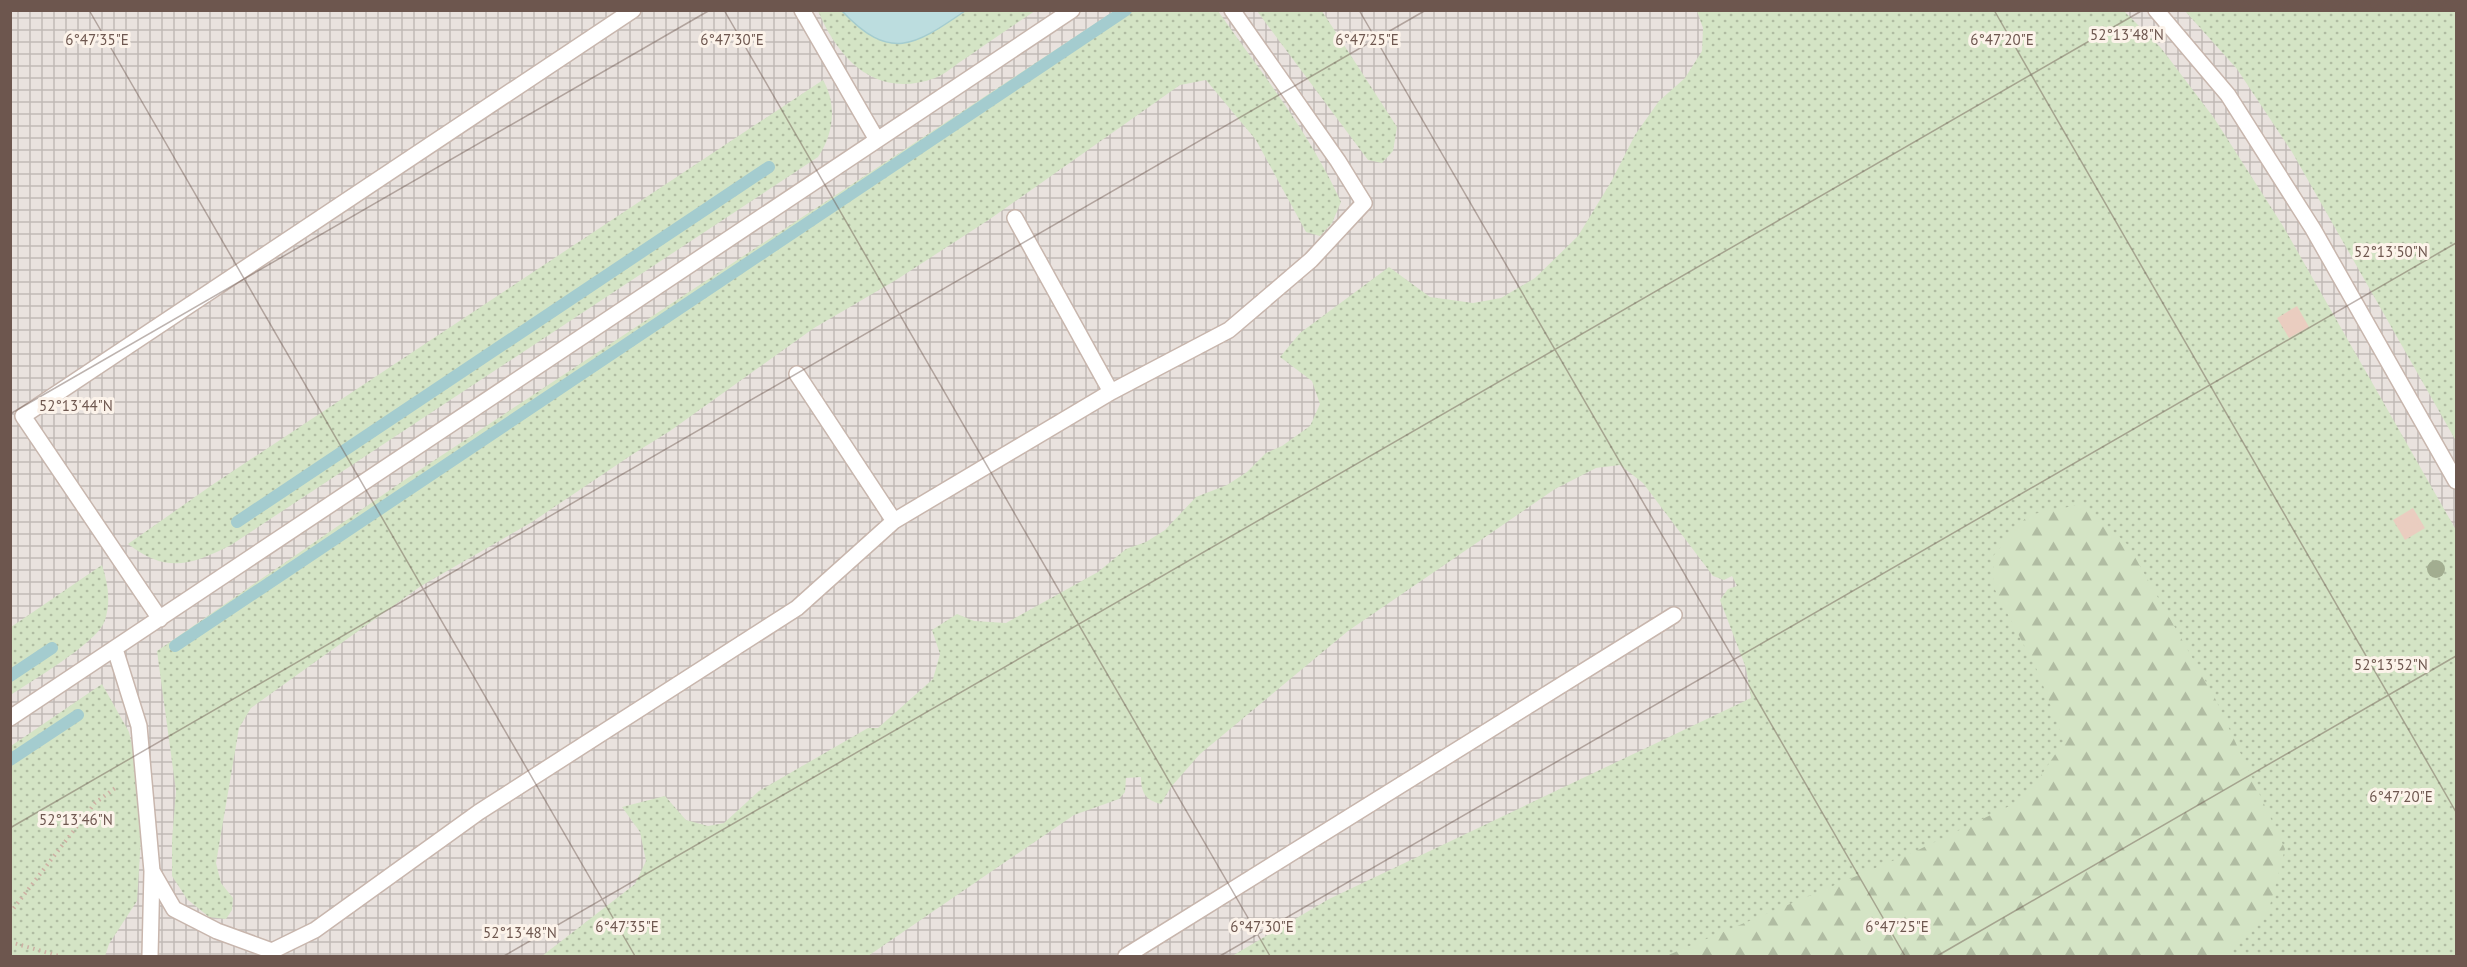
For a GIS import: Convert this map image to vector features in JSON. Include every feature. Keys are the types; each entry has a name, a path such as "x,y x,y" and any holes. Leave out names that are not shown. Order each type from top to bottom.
{"lane":[{"path":"160,619 17,420 633,10"},
{"path":"802,10 877,140"},
{"path":"10,718 1072,10"},
{"path":"152,871 174,909 217,932 272,951 315,930 480,812 797,608 894,521 1111,392 1229,330 1311,260 1364,203 1338,161 1232,10"},
{"path":"2157,10 2228,95 2313,229 2457,481"},
{"path":"1015,218 1111,392"},
{"path":"797,374 894,521"},
{"path":"1126,957 1674,615"},
{"path":"115,649 139,726 152,871 150,957"}],"path":[{"path":"10,913 95,803 120,785 144,779"},
{"path":"10,942 59,957"}],"shaded area":[{"path":"11,11 2456,11 2456,956 11,956"}],"green space":[{"path":"818,11 1035,11 939,76 914,83 895,84 863,72 849,60 837,46"},
{"path":"1114,11 1218,11 1300,127 1329,176 1341,202 1332,223 1320,236 1306,232 1256,140 1206,80 1180,85 990,219 896,280 814,328 670,431 532,522 421,586 251,708 239,728 216,863 221,883 233,898 232,910 226,919 209,917 187,899 172,876 176,791 157,651 403,481"},
{"path":"1257,11 1322,11 1397,127 1393,151 1382,163 1368,160"},
{"path":"1697,11 2124,11 2161,48 2214,118 2283,226 2456,530 2456,956 1232,956 1329,899 1751,698 1746,668 1720,600 1728,589 1737,586 1732,576 1724,580 1713,576 1643,483 1620,465 1596,468 1555,489 1348,631 1200,754 1171,787 1161,804 1145,795 1141,777 1126,778 1125,792 1119,799 1074,815 868,956 542,956 635,884 646,861 640,832 622,807 665,796 686,820 708,826 724,823 759,791 868,728 878,728 933,679 940,654 932,630 957,614 974,621 1006,623 1098,572 1126,549 1146,542 1165,530 1196,497 1227,485 1247,472 1266,453 1282,446 1310,426 1320,404 1312,381 1280,357 1300,333 1389,267 1430,297 1473,303 1501,298 1535,278 1578,236 1611,182 1635,135 1659,101 1685,78 1702,51 1703,28"},
{"path":"2185,11 2456,11 2456,441 2292,152 2237,69"},
{"path":"823,80 830,99 832,119 828,139 818,157 231,545 204,558 167,563 155,560 128,544 212,485"},
{"path":"2083,504 2128,545 2214,696 2285,849 2269,909 2225,956 1666,956 1916,851 2026,798 2064,741 2038,672 1993,586 1994,555 2028,515"},
{"path":"102,565 108,599 107,613 100,629 78,650 11,695 11,627"},
{"path":"102,684 129,732 137,768 141,838 137,901 109,944 105,956 11,956 11,746"}],"water":[{"path":"842,11 965,11 916,40 889,43 859,27"}],"building":[{"path":"2297,306 2309,327 2289,338 2277,318"},
{"path":"2413,508 2425,528 2405,540 2393,520"}],"waterway":[{"path":"175,646 1126,10"},
{"path":"237,522 769,167"},
{"path":"10,676 52,648"},
{"path":"10,760 78,715"}]}
